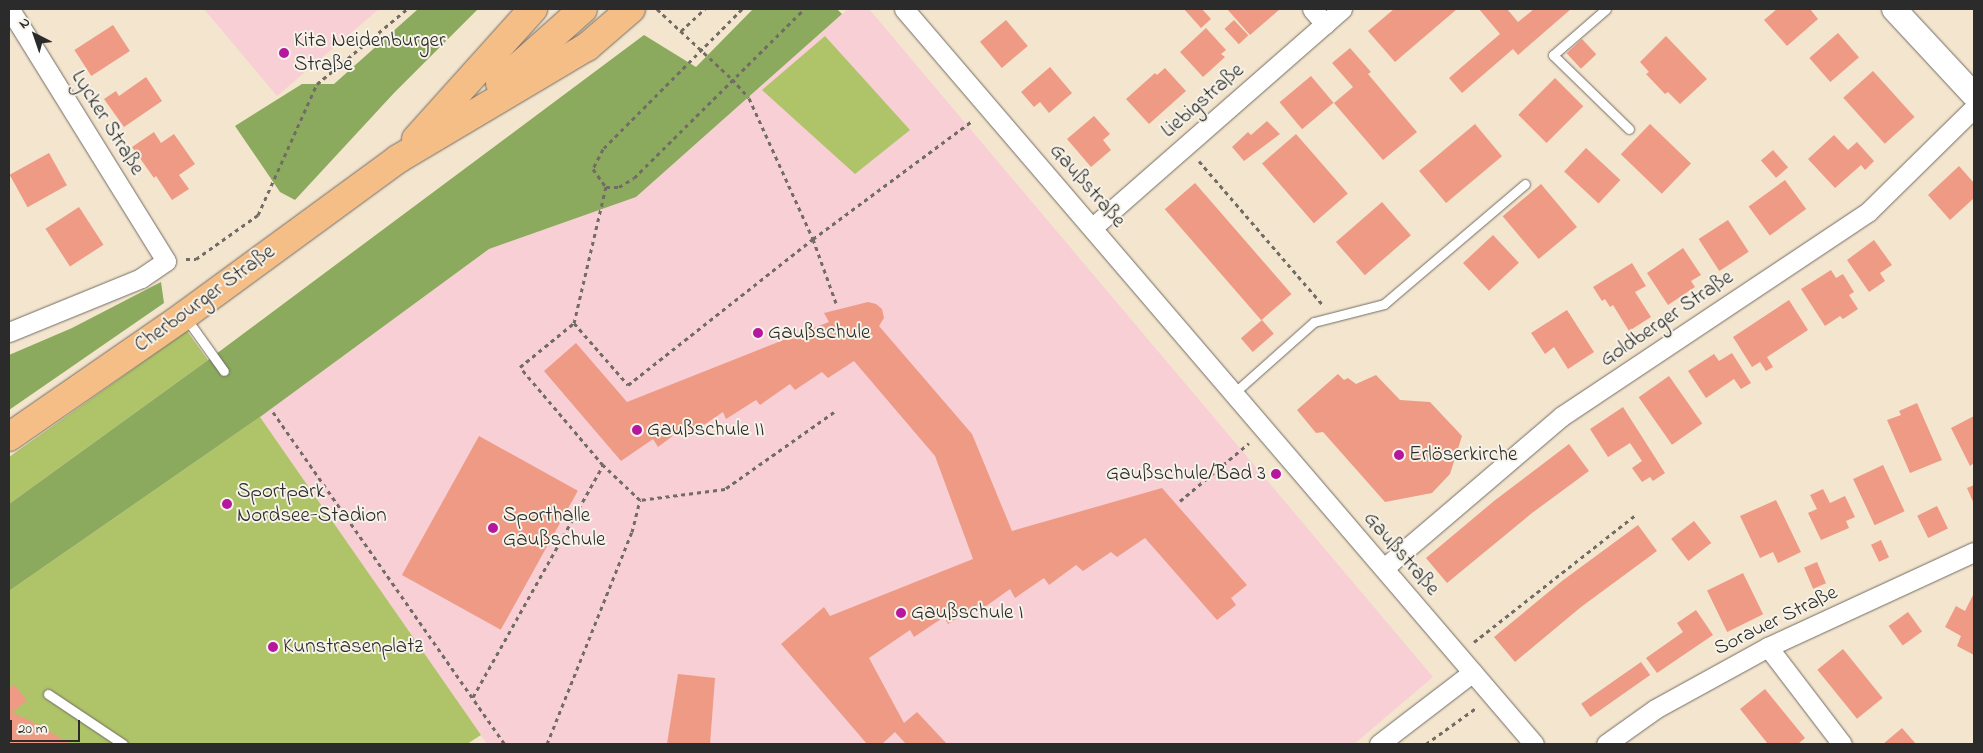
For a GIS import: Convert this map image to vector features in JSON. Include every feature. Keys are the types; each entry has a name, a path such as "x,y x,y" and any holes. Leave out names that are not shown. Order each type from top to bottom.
{"main road":[{"name":"Cherbourger Straße","path":"398,158 533,9"},
{"path":"398,158 463,113 583,9"},
{"name":"Cherbourger Straße","path":"9,437 185,316 398,158 587,47 632,9"}],"street":[{"name":"Gaußstraße","path":"904,9 1093,227 1534,744"},
{"path":"1312,9 1325,24"},
{"name":"Liebigstraße","path":"1093,227 1342,9"},
{"path":"1894,9 1974,95"},
{"name":"Lycker Straße","path":"11,12 166,261"},
{"name":"Goldberger Straße","path":"1384,568 1562,416 1868,212 1974,108"},
{"path":"9,332 141,278 166,261"},
{"name":"Sorauer Straße","path":"1606,744 1656,709 1768,647 1974,552"},
{"path":"1768,647 1842,744"},
{"path":"1379,744 1473,672"}],"lane":[{"path":"1606,9 1553,54 1629,129"},
{"path":"1234,392 1314,322 1384,304 1525,184"},
{"path":"185,316 224,371"},
{"path":"48,694 123,744"}],"path":[{"path":"166,261 196,259 258,214 317,84 407,9"},
{"path":"657,9 732,79 749,98 814,239 836,303"},
{"path":"681,31 704,9"},
{"path":"640,500 603,465 520,367 574,323 606,187 593,169 604,149 742,9"},
{"path":"606,187 619,186 634,178 804,9"},
{"path":"574,323 628,385 814,239 990,107"},
{"path":"1186,146 1334,317"},
{"path":"273,412 505,744"},
{"path":"640,500 725,489 834,412"},
{"path":"1180,501 1266,429"},
{"path":"473,698 603,465"},
{"path":"547,744 632,532 640,500"},
{"path":"1458,655 1634,516"},
{"path":"1426,744 1493,696"}],"shaded area":[{"name":"Kita Neidenburger Straße","path":"204,9 379,9 277,96"},
{"name":"Gaußschule","path":"848,9 869,9 1433,677 1354,744 487,744 260,417 489,249 636,197"}],"green space":[{"path":"418,9 478,9 394,93 295,200 280,192 235,126 302,84 334,84"},
{"path":"753,9 837,9 842,14 636,197 489,249 260,417 9,591 9,504 208,360 644,35 696,67"},
{"path":"825,36 910,130 855,174 762,90"},
{"path":"161,282 164,303 9,410 9,355 72,328"},
{"path":"187,331 208,360 9,504 9,457"},
{"name":"Sportpark Nordsee-Stadion","path":"260,417 481,735 467,744 9,744 9,591"}],"building":[{"path":"1184,9 1202,9 1211,19 1201,28"},
{"path":"1227,9 1280,9 1250,35"},
{"path":"1394,9 1457,9 1395,62 1368,31"},
{"path":"1479,9 1507,9 1518,22 1534,9 1571,9 1518,55 1513,49 1462,93 1449,78 1500,34"},
{"path":"1777,9 1810,9 1818,19 1787,46 1764,20"},
{"path":"1006,20 1028,46 1002,68 980,42"},
{"path":"1234,20 1248,35 1239,44 1224,29"},
{"path":"113,25 130,51 91,76 74,50"},
{"path":"1206,28 1226,50 1221,54 1225,57 1203,77 1180,52"},
{"path":"1838,33 1859,57 1830,82 1809,58"},
{"path":"1666,36 1707,79 1680,104 1668,92 1665,94 1646,74 1649,72 1640,62"},
{"path":"1582,39 1596,54 1581,69 1567,53"},
{"path":"1350,48 1371,72 1368,74 1417,132 1383,160 1334,103 1353,87 1332,63"},
{"path":"1050,67 1072,93 1049,113 1040,102 1034,107 1021,92"},
{"path":"1165,68 1186,91 1149,124 1126,99 1155,73 1157,75"},
{"path":"1873,71 1914,117 1885,144 1843,98"},
{"path":"1311,76 1333,103 1302,129 1280,102"},
{"path":"146,77 162,101 124,127 104,99 116,91 119,96"},
{"path":"1555,78 1583,106 1547,143 1518,115"},
{"path":"1094,116 1110,134 1103,140 1111,150 1091,167 1067,139"},
{"path":"1267,121 1280,134 1244,161 1232,147 1248,132 1251,135"},
{"path":"1475,124 1502,156 1446,203 1419,171"},
{"path":"1650,124 1691,164 1662,194 1621,154"},
{"path":"154,132 161,143 174,134 195,164 179,175 189,189 172,200 156,176 154,178 132,147"},
{"path":"1296,134 1348,194 1314,223 1262,164"},
{"path":"1834,135 1848,150 1857,142 1874,161 1865,170 1861,165 1835,188 1808,159"},
{"path":"1586,148 1620,180 1599,203 1564,171"},
{"path":"1773,150 1788,167 1776,178 1761,160"},
{"path":"49,153 67,185 28,207 10,175"},
{"path":"1959,166 1974,183 1974,198 1950,220 1928,195"},
{"path":"1785,180 1806,209 1770,236 1749,206"},
{"path":"1195,183 1291,294 1261,320 1165,209"},
{"path":"1541,184 1577,227 1539,259 1503,216"},
{"path":"1382,202 1411,235 1365,275 1336,242"},
{"path":"79,207 104,245 70,267 45,229"},
{"path":"1728,220 1749,252 1719,271 1699,239"},
{"path":"1493,235 1519,263 1489,291 1463,263"},
{"path":"1874,240 1892,265 1880,273 1885,281 1869,292 1847,260"},
{"path":"1683,248 1701,275 1691,281 1695,287 1668,305 1647,273"},
{"path":"1632,263 1646,286 1635,292 1651,317 1629,331 1613,305 1610,307 1605,299 1602,301 1593,287"},
{"path":"1831,270 1836,278 1843,274 1854,292 1849,295 1858,309 1843,319 1840,316 1825,326 1801,289"},
{"path":"1789,300 1808,330 1767,357 1773,367 1766,371 1760,362 1752,367 1733,337"},
{"path":"868,302 876,304 882,309 884,318 879,326 972,434 1012,531 1162,488 1247,585 1231,598 1236,605 1217,620 1145,538 1117,557 1111,552 1083,571 1076,565 1049,585 1044,578 1015,598 1010,589 982,609 977,605 948,624 944,617 914,637 910,630 869,658 904,723 917,712 947,744 906,744 895,732 882,744 867,744 781,644 824,607 830,616 973,559 935,456 854,361 828,378 822,372 795,390 790,384 760,405 756,400 726,419 723,412 692,433 686,426 658,447 653,439 621,461 544,371 576,343 627,402 829,322 824,313"},
{"path":"1567,310 1594,352 1568,369 1554,347 1545,354 1531,333"},
{"path":"1262,320 1274,334 1253,352 1241,338"},
{"path":"1732,353 1751,383 1741,389 1734,379 1706,398 1688,371 1714,354 1719,361"},
{"name":"Erlöserkirche","path":"1338,374 1344,380 1348,378 1356,384 1376,375 1400,400 1430,402 1462,436 1450,474 1432,493 1385,502 1323,432 1316,433 1297,410"},
{"path":"1669,376 1702,424 1672,445 1639,397"},
{"path":"1917,403 1942,460 1910,473 1887,420 1901,415 1899,411"},
{"path":"1623,407 1665,473 1653,481 1650,477 1642,482 1632,468 1642,461 1630,443 1608,457 1590,429"},
{"path":"1974,416 1974,463 1970,466 1951,428"},
{"name":"Sporthalle Gaußschule","path":"479,436 578,491 501,630 402,575"},
{"path":"1569,444 1589,471 1532,513 1447,583 1426,558 1494,501"},
{"path":"1883,465 1905,511 1875,525 1853,479"},
{"path":"1974,485 1974,504 1967,488"},
{"path":"1823,489 1830,503 1845,496 1855,517 1846,521 1849,528 1821,540 1808,513 1817,509 1810,495"},
{"path":"1776,500 1801,552 1778,563 1773,552 1760,558 1740,516"},
{"path":"1937,506 1948,528 1928,538 1917,516"},
{"path":"1694,521 1711,543 1688,561 1671,539"},
{"path":"1638,525 1657,551 1581,607 1515,662 1494,637 1562,581"},
{"path":"1881,540 1889,557 1879,562 1871,545"},
{"path":"1817,562 1826,583 1813,589 1804,567"},
{"path":"1743,573 1763,614 1727,632 1707,591"},
{"path":"1974,593 1974,655 1957,646 1961,636 1945,627 1956,606 1965,611"},
{"path":"1696,610 1713,635 1657,673 1646,658 1683,632 1677,623"},
{"path":"1908,612 1922,631 1903,646 1889,626"},
{"path":"1843,649 1883,698 1857,719 1817,670"},
{"path":"1641,662 1650,675 1590,717 1581,704"},
{"path":"678,674 715,678 710,744 667,744"},
{"path":"14,685 27,700 12,713 29,720 71,744 9,744 9,689"},
{"path":"1765,689 1805,738 1798,744 1768,744 1740,709"},
{"path":"1902,728 1916,744 1883,744"}],"place":[{"name":"Kita Neidenburger Straße","path":"284,53"},
{"name":"Gaußschule","path":"758,333"},
{"name":"Gaußschule II","path":"637,430"},
{"name":"Erlöserkirche","path":"1399,455"},
{"name":"Gaußschule/Bad 3","path":"1276,474"},
{"name":"Sportpark Nordsee-Stadion","path":"227,504"},
{"name":"Sporthalle Gaußschule","path":"493,528"},
{"name":"Gaußschule I","path":"901,613"},
{"name":"Kunstrasenplatz","path":"273,647"}]}
